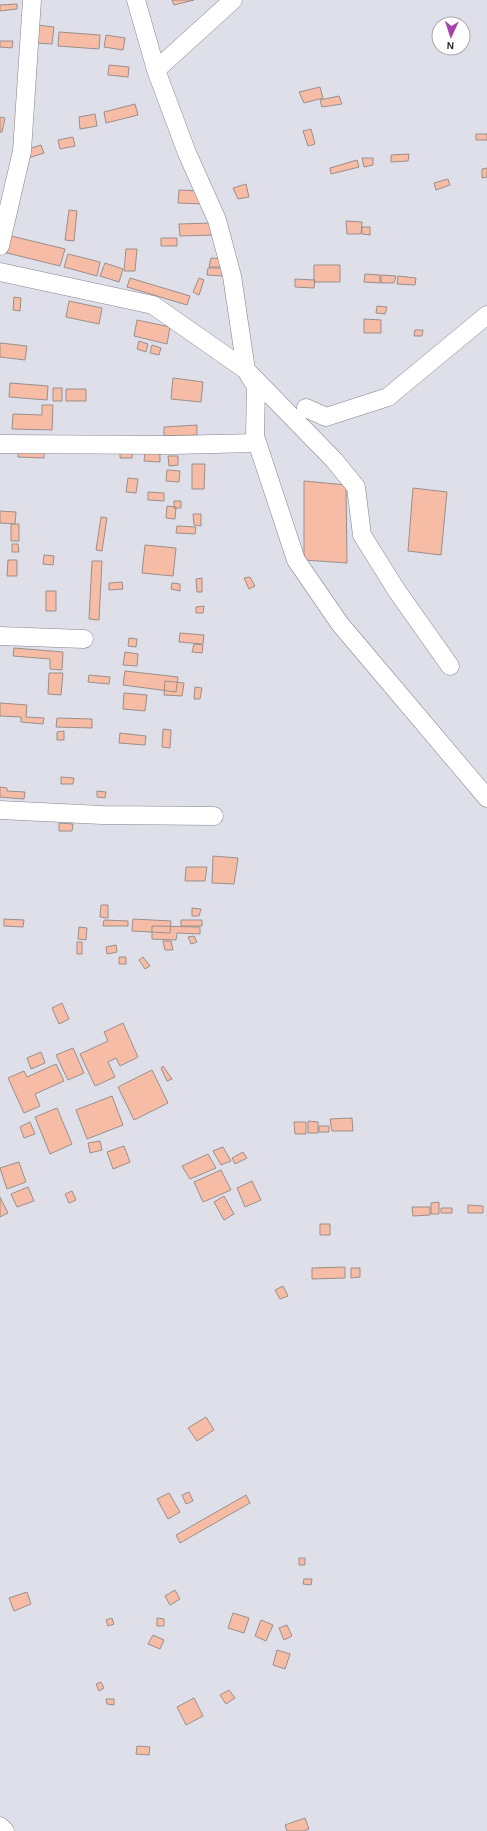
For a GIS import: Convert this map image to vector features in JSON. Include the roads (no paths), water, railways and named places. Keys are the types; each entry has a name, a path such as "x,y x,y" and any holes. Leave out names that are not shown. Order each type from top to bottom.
{"street":[{"path":"0,246 22,151 32,0"},
{"path":"136,0 156,70 186,154 217,220 232,276 246,370 256,387 255,436 296,560 340,624 487,798"},
{"path":"156,70 234,0"},
{"path":"0,272 154,305 246,370 334,460 356,487 362,535 397,591 450,666"},
{"path":"306,408 326,417 388,397 487,315"},
{"path":"0,444 172,445 257,443"},
{"path":"0,636 41,636 84,639"},
{"path":"0,810 102,815 214,816"},
{"path":"0,1826 5,1831"}]}
